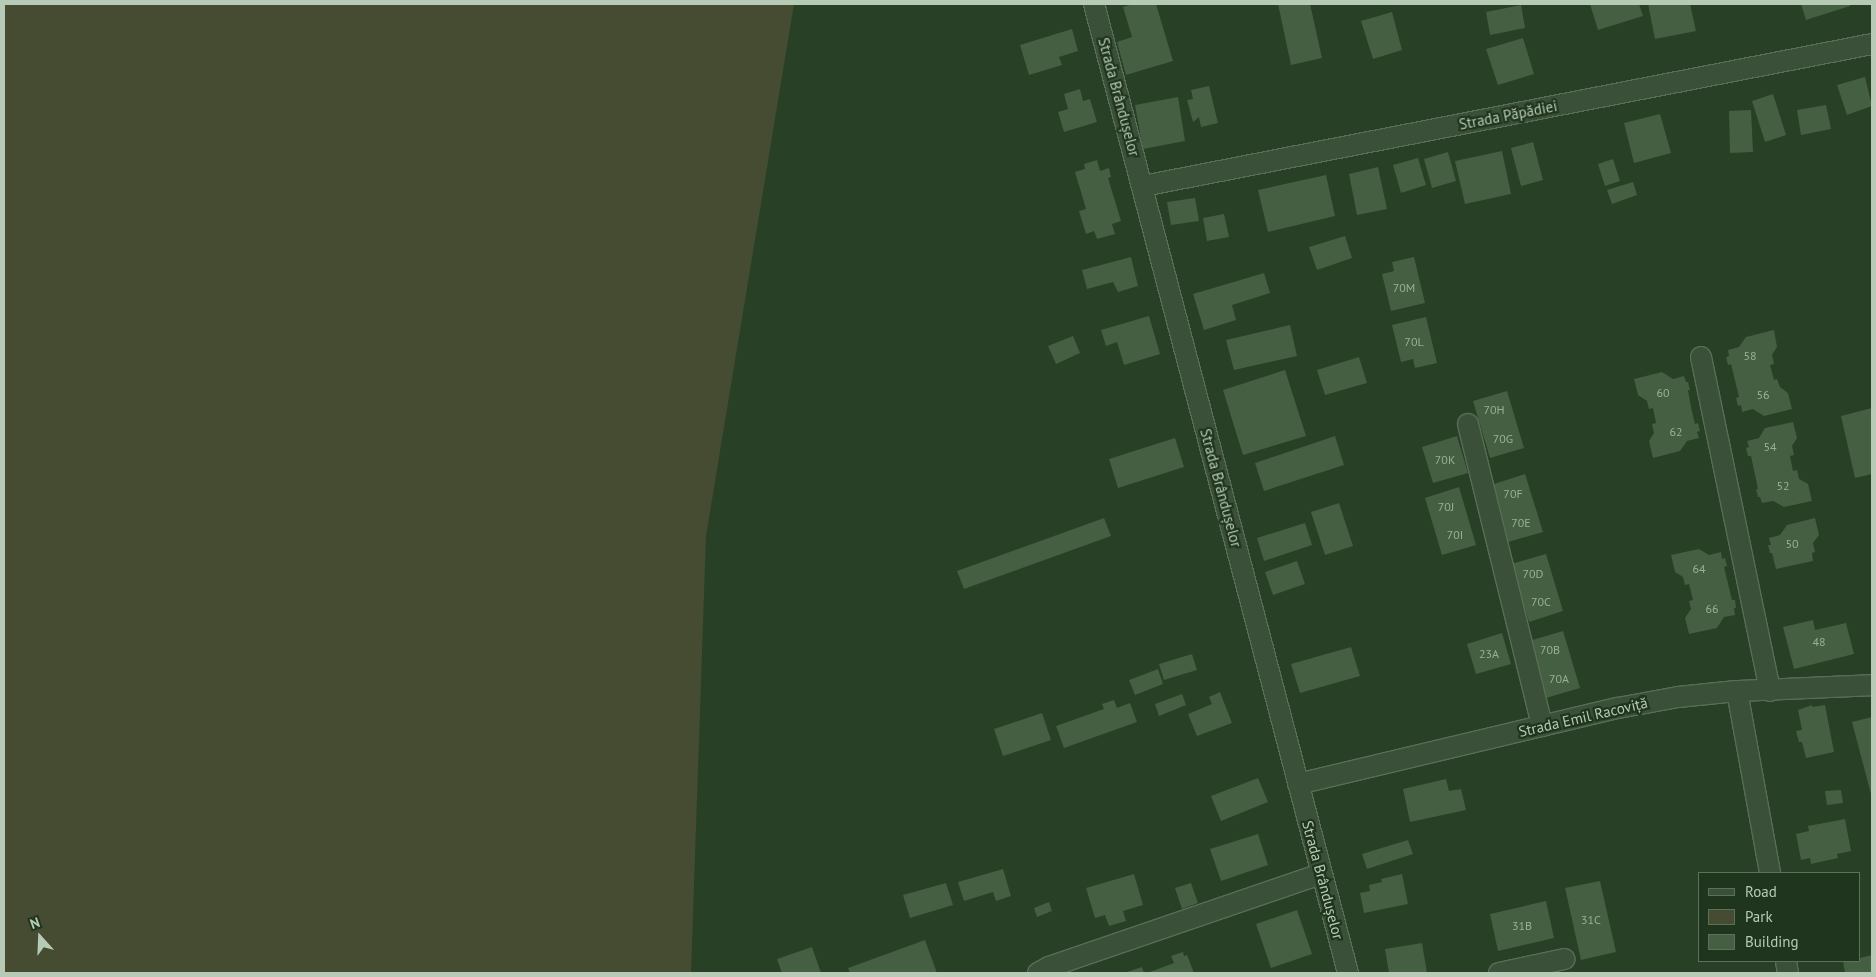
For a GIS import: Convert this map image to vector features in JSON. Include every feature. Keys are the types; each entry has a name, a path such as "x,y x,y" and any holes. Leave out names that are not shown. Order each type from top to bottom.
{"street":[{"name":"Strada Brândușelor","path":"1094,4 1348,973"},
{"name":"Strada Păpădiei","path":"1143,186 1872,44"},
{"path":"1701,357 1770,691"},
{"path":"1468,424 1542,726"},
{"name":"Strada Emil Racoviță","path":"1298,784 1542,726 1678,697 1737,691 1872,685"},
{"path":"1737,691 1770,872"},
{"path":"1038,973 1049,967 1321,874"},
{"path":"1499,973 1565,958"}],"green space":[{"path":"4,4 794,4 706,536 691,973 4,973"}],"building":[{"path":"1133,4 1156,4 1173,61 1126,75 1117,42 1132,37 1123,7"},
{"path":"1278,4 1310,4 1322,58 1291,65"},
{"path":"1590,4 1639,4 1643,16 1598,30"},
{"path":"1648,4 1690,4 1696,31 1655,39"},
{"path":"1801,4 1850,4 1850,6 1806,20"},
{"path":"1521,5 1525,28 1490,35 1486,12"},
{"path":"1392,12 1402,50 1373,59 1361,21"},
{"path":"1072,29 1078,51 1059,57 1062,65 1029,75 1020,45"},
{"path":"1523,38 1534,74 1498,85 1486,49"},
{"path":"1865,77 1872,106 1847,115 1837,85"},
{"path":"1209,86 1218,123 1201,127 1199,117 1193,122 1187,100 1193,99 1191,90"},
{"path":"1080,89 1083,101 1090,99 1097,122 1064,132 1058,112 1068,109 1064,94"},
{"path":"1773,94 1786,135 1765,142 1752,101"},
{"path":"1178,97 1185,141 1143,149 1135,105"},
{"path":"1826,105 1831,129 1801,135 1797,110"},
{"path":"1751,110 1753,152 1730,153 1729,111"},
{"path":"1660,114 1671,153 1634,163 1624,123"},
{"path":"1533,142 1543,180 1521,186 1511,148"},
{"path":"1502,151 1511,194 1465,204 1455,161"},
{"path":"1448,152 1456,181 1432,188 1424,159"},
{"path":"1418,158 1426,185 1401,193 1393,165"},
{"path":"1613,159 1620,181 1605,186 1598,164"},
{"path":"1097,160 1100,171 1109,168 1111,177 1108,178 1121,221 1112,224 1115,234 1097,239 1094,231 1086,234 1079,211 1086,209 1075,172 1085,169 1084,164"},
{"path":"1378,167 1387,209 1357,215 1349,174"},
{"path":"1326,175 1335,216 1268,232 1258,190"},
{"path":"1633,182 1637,195 1612,204 1607,190"},
{"path":"1195,198 1199,221 1171,225 1167,202"},
{"path":"1224,214 1229,237 1207,241 1203,218"},
{"path":"1345,236 1352,258 1317,270 1309,247"},
{"path":"1131,257 1138,286 1118,292 1113,282 1087,289 1082,270"},
{"path":"1414,257 1425,303 1391,311 1382,274 1394,271 1392,262"},
{"path":"1264,273 1270,293 1232,305 1236,320 1204,330 1193,294"},
{"path":"1149,316 1160,354 1124,365 1117,342 1106,346 1101,330"},
{"path":"1426,317 1437,363 1415,368 1413,359 1401,362 1392,325"},
{"path":"1290,325 1297,356 1234,370 1226,340"},
{"path":"1774,330 1777,347 1772,355 1774,364 1770,365 1774,380 1777,379 1780,387 1788,393 1792,409 1764,416 1753,409 1742,412 1741,405 1738,406 1736,398 1739,397 1731,364 1728,365 1726,357 1729,356 1728,350 1739,347 1746,337"},
{"path":"1073,336 1080,353 1056,364 1048,346"},
{"path":"1359,357 1367,383 1325,395 1317,370"},
{"path":"1285,370 1306,436 1243,455 1223,390"},
{"path":"1662,372 1673,379 1684,376 1686,382 1688,382 1695,424 1698,423 1700,431 1697,432 1699,438 1687,441 1680,451 1653,458 1649,441 1654,433 1652,424 1656,423 1653,408 1649,409 1647,401 1638,395 1634,379"},
{"path":"1507,391 1524,448 1490,458 1473,401"},
{"path":"1872,408 1872,474 1855,478 1841,416"},
{"path":"1793,422 1797,438 1792,446 1794,455 1790,456 1793,471 1797,470 1799,479 1808,484 1812,501 1784,507 1773,501 1762,503 1756,489 1758,489 1751,456 1748,456 1746,448 1749,447 1747,441 1759,438 1765,428"},
{"path":"1335,436 1344,465 1264,491 1255,463"},
{"path":"1457,436 1468,473 1433,483 1422,447"},
{"path":"1175,438 1184,467 1118,488 1109,459"},
{"path":"1525,474 1543,532 1508,542 1491,485"},
{"path":"1459,487 1476,545 1442,555 1425,498"},
{"path":"1339,503 1353,546 1325,555 1311,512"},
{"path":"1104,518 1111,536 964,589 957,571"},
{"path":"1815,518 1819,535 1813,543 1815,552 1812,553 1813,561 1776,569 1768,545 1771,545 1769,538 1780,535 1787,525"},
{"path":"1305,523 1312,545 1264,561 1257,538"},
{"path":"1699,549 1709,555 1721,552 1722,559 1725,558 1727,566 1724,567 1732,600 1735,600 1736,608 1734,608 1735,615 1724,617 1717,628 1689,634 1685,618 1691,609 1689,601 1693,600 1689,584 1685,585 1683,577 1675,572 1671,555"},
{"path":"1546,554 1563,611 1529,622 1511,564"},
{"path":"1297,561 1305,584 1273,595 1265,572"},
{"path":"1813,620 1815,630 1846,623 1854,654 1794,669 1783,627"},
{"path":"1563,631 1580,688 1546,698 1529,641"},
{"path":"1502,633 1511,664 1476,674 1467,644"},
{"path":"1351,647 1360,676 1300,693 1291,664"},
{"path":"1192,654 1197,670 1164,680 1159,664"},
{"path":"1158,669 1163,684 1135,695 1129,680"},
{"path":"1220,692 1232,723 1197,736 1188,714 1212,704 1209,697"},
{"path":"1182,694 1186,705 1159,716 1155,704"},
{"path":"1114,700 1117,708 1130,703 1137,722 1064,748 1056,726 1104,709 1102,704"},
{"path":"1812,705 1812,707 1825,705 1834,752 1806,758 1802,742 1799,742 1796,731 1802,730 1798,710"},
{"path":"1042,713 1051,740 1003,756 994,729"},
{"path":"1872,717 1872,798 1852,722"},
{"path":"1258,778 1268,802 1221,821 1211,796"},
{"path":"1446,779 1449,791 1461,789 1466,810 1410,822 1403,789"},
{"path":"1841,790 1843,803 1827,805 1825,791"},
{"path":"1845,819 1851,851 1837,854 1838,858 1811,864 1810,858 1801,860 1796,834 1809,831 1808,826"},
{"path":"1258,834 1268,865 1221,881 1210,849"},
{"path":"1408,840 1413,854 1367,869 1362,854"},
{"path":"1003,869 1011,896 996,901 993,892 964,901 958,882"},
{"path":"1134,874 1143,905 1123,911 1126,921 1109,926 1105,915 1095,918 1086,888"},
{"path":"1402,874 1408,904 1364,913 1360,893 1370,891 1369,885 1382,882 1381,879"},
{"path":"1600,881 1616,952 1581,960 1565,888"},
{"path":"946,883 953,905 910,918 903,895"},
{"path":"1191,883 1198,903 1182,909 1175,888"},
{"path":"1546,901 1554,938 1498,951 1490,914"},
{"path":"1049,902 1052,911 1037,917 1034,908"},
{"path":"1297,910 1312,954 1271,968 1256,924"},
{"path":"925,940 937,973 850,973 848,968"},
{"path":"1422,943 1427,973 1389,973 1385,949"},
{"path":"812,947 821,973 782,973 777,959"},
{"path":"1183,952 1184,956 1187,955 1194,973 1147,973 1174,963 1171,956"},
{"path":"1872,955 1872,973 1845,973 1843,962 1861,962 1861,958"},
{"path":"1142,967 1144,973 1124,973"}]}
